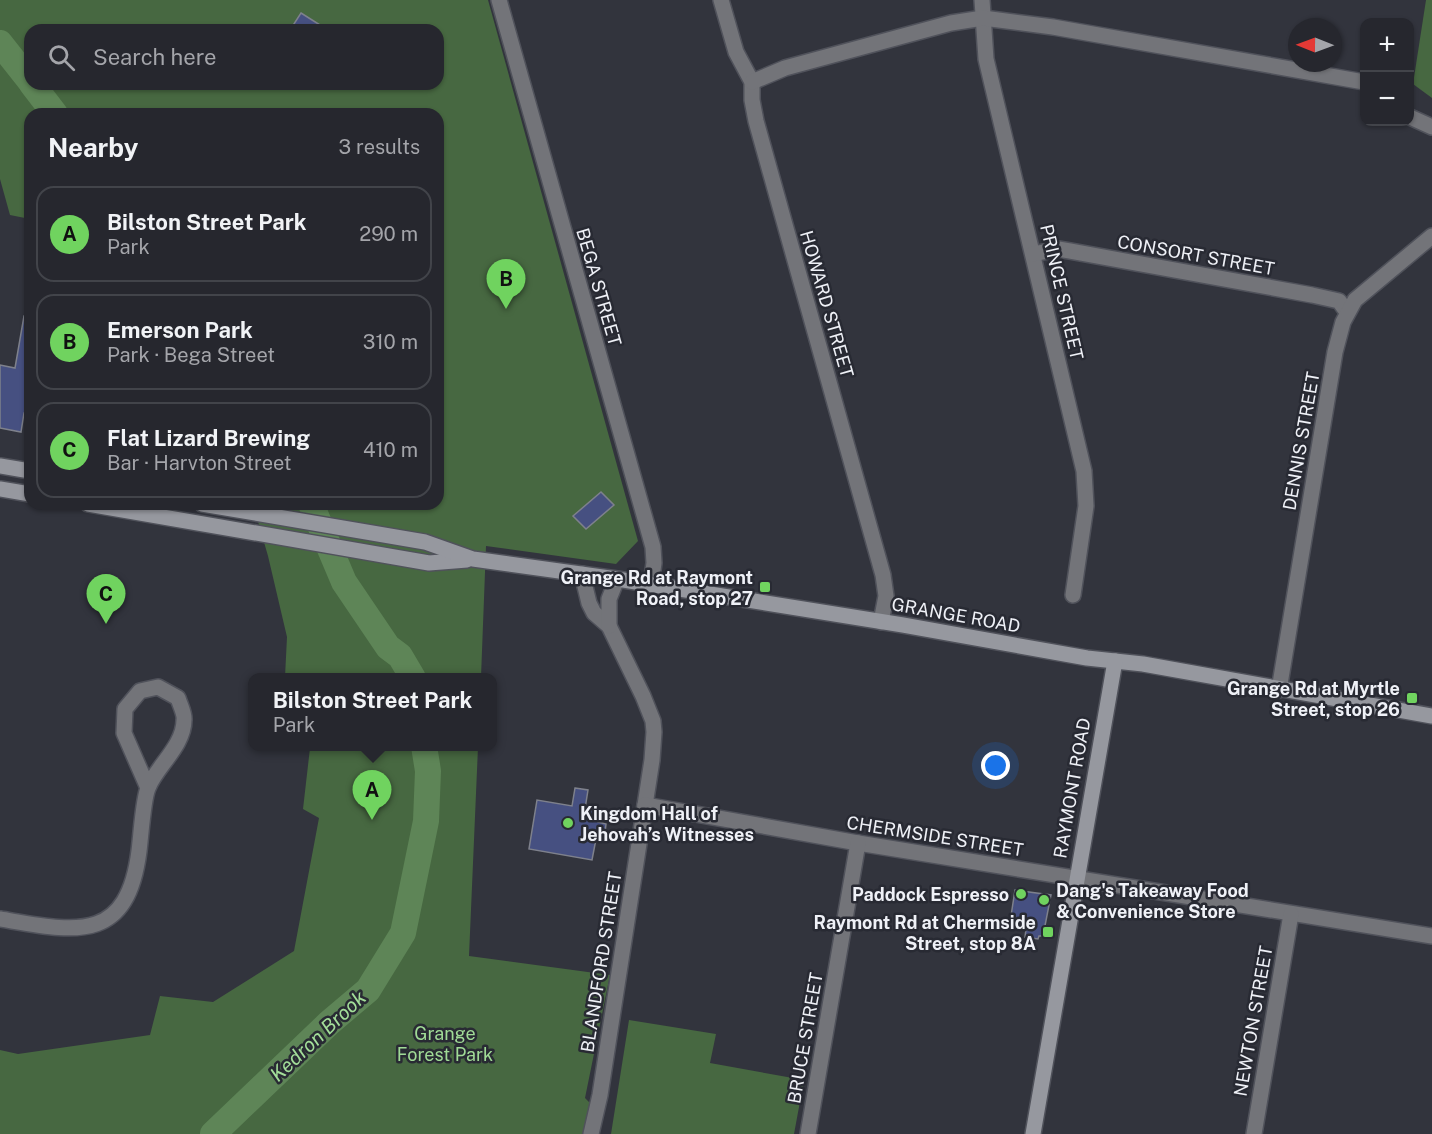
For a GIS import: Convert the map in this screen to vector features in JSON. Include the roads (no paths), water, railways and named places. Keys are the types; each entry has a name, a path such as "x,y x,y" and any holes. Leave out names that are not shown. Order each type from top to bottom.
{"main road":[{"path":"0,466 24,470"},
{"path":"0,489 24,493"},
{"name":"GRANGE ROAD","path":"122,510 429,563 473,559"},
{"name":"GRANGE ROAD","path":"233,510 424,542 473,559 651,584 1143,664 1432,716"},
{"name":"RAYMONT ROAD","path":"1033,1134 1115,661"}],"street":[{"name":"BEGA STREET","path":"498,0 653,548 654,563 651,584"},
{"name":"HOWARD STREET","path":"721,0 736,52 752,82 752,100 756,121 883,575 886,596 881,622"},
{"name":"PRINCE STREET","path":"982,0 986,59 1086,485 1086,506 1073,595"},
{"path":"752,82 796,65 951,23 983,18 1053,27 1360,81"},
{"path":"1414,119 1432,127"},
{"name":"DENNIS STREET","path":"1279,690 1335,352 1347,312 1355,300 1432,236"},
{"name":"CONSORT STREET","path":"1033,254 1058,249 1321,297 1339,301 1347,312"},
{"name":"BLANDFORD STREET","path":"582,574 594,614 609,626"},
{"name":"BLANDFORD STREET","path":"591,1134 600,1095 654,746 652,721 643,696 609,626 608,604 617,579"},
{"path":"0,919 54,928 93,927 110,916 129,895 137,872 148,788 177,744 184,720 178,698 158,687 140,691 124,709 124,733 148,788"},
{"name":"CHERMSIDE STREET","path":"645,805 858,843 1432,936"},
{"name":"BRUCE STREET","path":"808,1134 858,843"},
{"name":"NEWTON STREET","path":"1254,1134 1291,914"}],"waterway":[{"name":"Kedron Brook","path":"0,43 24,73"},
{"name":"Kedron Brook","path":"37,90 50,108"},
{"name":"Kedron Brook","path":"314,510 344,582 388,647 400,656 410,673"},
{"name":"Kedron Brook","path":"213,1134 329,1023 368,990 403,933 426,821 428,771 425,751"}],"place":[{"name":"Emerson Park","path":"506,309"},
{"name":"Grange Rd at Raymont Road, stop 27","path":"765,587"},
{"name":"Flat Lizard Brewing","path":"106,624"},
{"name":"Grange Rd at Myrtle Street, stop 26","path":"1412,698"},
{"name":"Bilston Street Park","path":"372,820"},
{"name":"Kingdom Hall of Jehovah’s Witnesses","path":"568,823"},
{"name":"Paddock Espresso","path":"1021,894"},
{"name":"Dang's Takeaway Food & Convenience Store","path":"1044,900"},
{"name":"Raymont Rd at Chermside Street, stop 8A","path":"1048,932"}],"park label":[{"name":"Grange Forest Park","path":"445,1043"}]}
